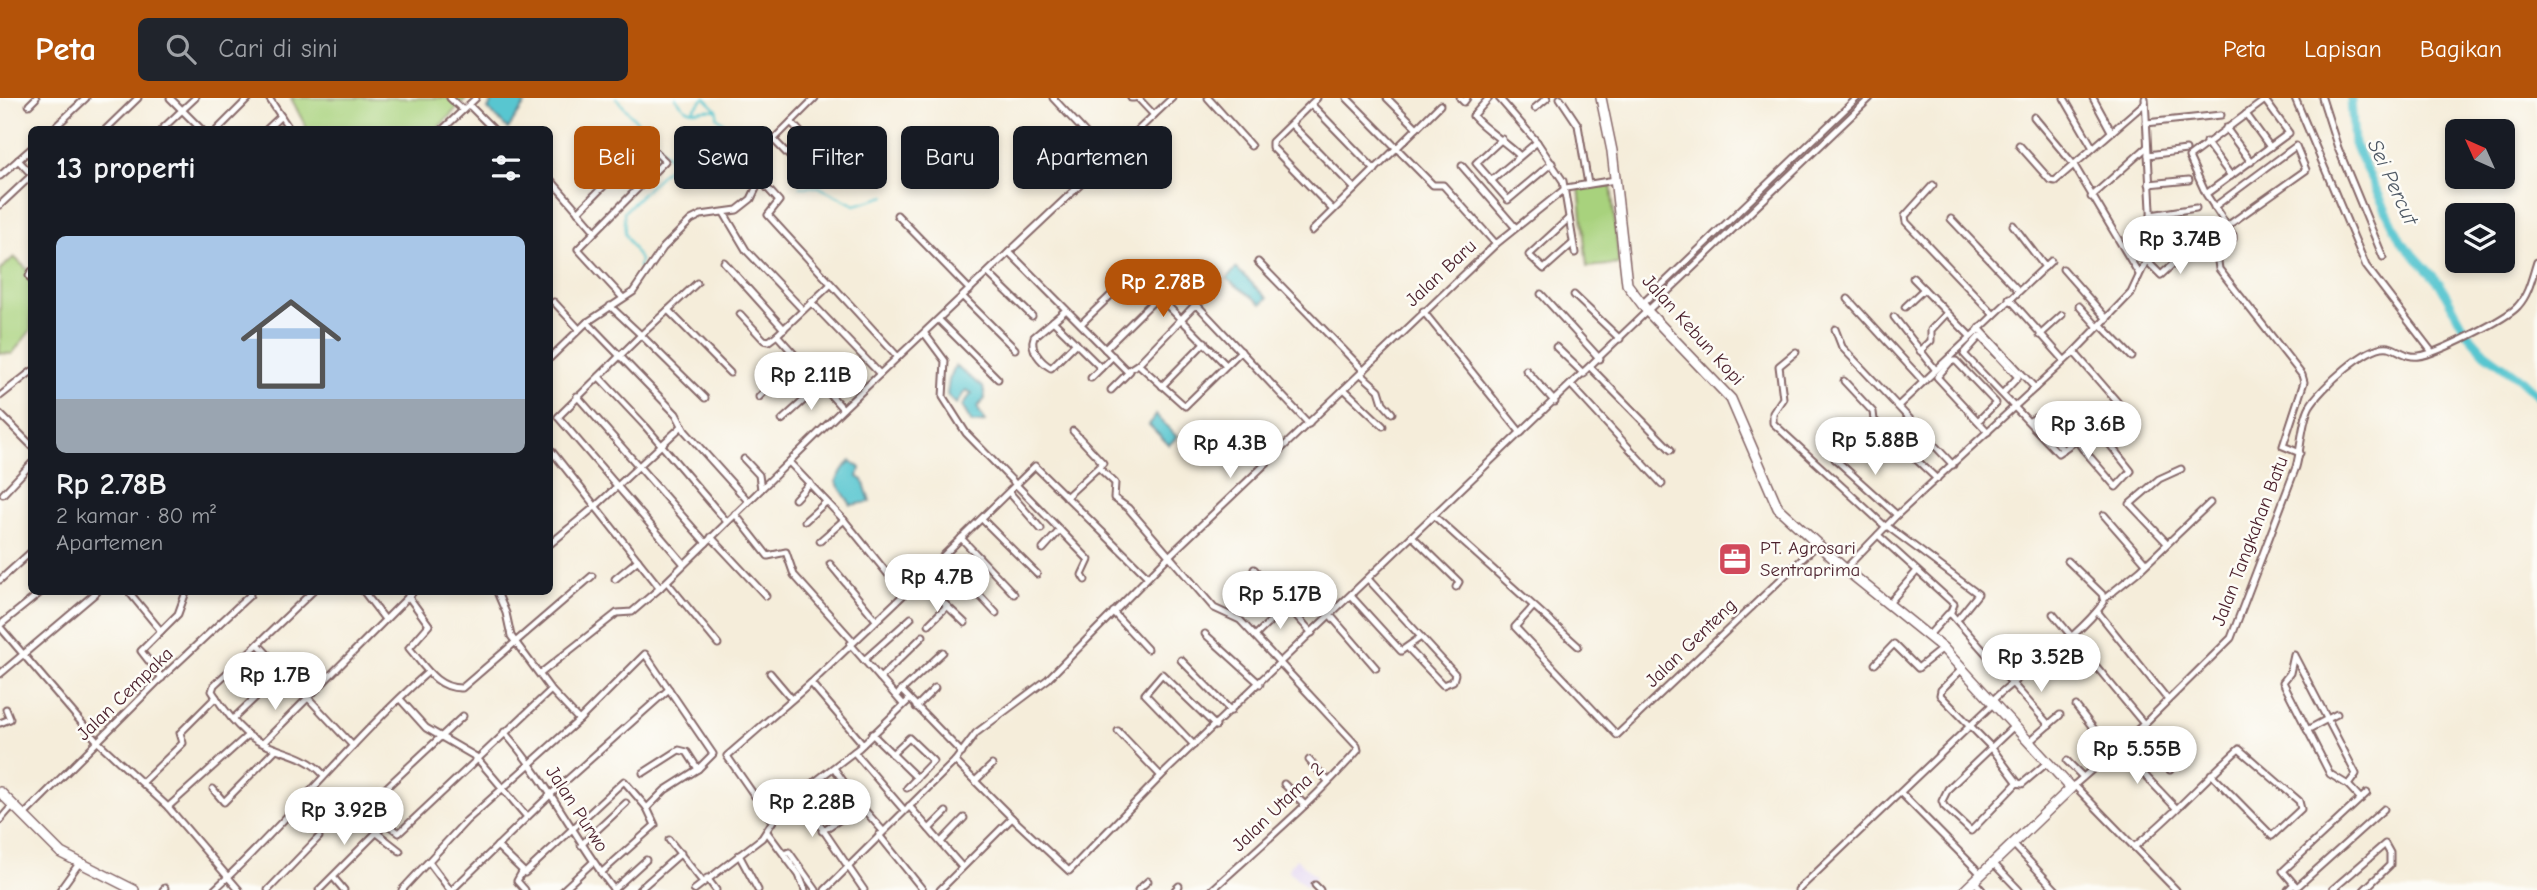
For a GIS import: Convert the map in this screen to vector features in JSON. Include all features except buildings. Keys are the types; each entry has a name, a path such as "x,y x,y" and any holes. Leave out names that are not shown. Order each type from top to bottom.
{"main road":[{"name":"Jalan Kebun Kopi","path":"1601,98 1615,180 1623,274 1648,312 1731,399 1778,508 1845,569 1943,648 2073,787"},
{"path":"1965,890 2073,787"},
{"path":"0,792 61,853 134,890"}],"street":[{"path":"29,105 36,98"},
{"path":"56,126 86,98"},
{"path":"109,126 138,98"},
{"path":"170,98 198,126"},
{"path":"165,126 195,98"},
{"path":"221,126 249,98"},
{"path":"268,98 287,126"},
{"path":"450,98 463,110"},
{"path":"446,126 476,98"},
{"path":"787,153 773,139 815,98"},
{"path":"1053,98 1079,126"},
{"path":"1134,98 1154,115"},
{"path":"1142,126 1172,98"},
{"path":"1208,98 1251,146"},
{"path":"1317,98 1272,142 1273,150 1334,210"},
{"path":"1347,98 1433,185 1443,185 1496,244"},
{"path":"1387,98 1417,128"},
{"path":"1461,98 1464,102 1467,98"},
{"path":"1489,98 1472,114 1485,131 1502,139 1520,156"},
{"path":"1499,98 1537,142 1566,188 1568,219 1575,253"},
{"path":"1535,108 1547,98"},
{"path":"1560,98 1578,125 1588,184"},
{"path":"1642,304 1857,98"},
{"path":"955,761 1068,871 1161,776 1261,684 1433,515 1591,368 1870,98"},
{"path":"2064,98 2093,148"},
{"path":"2093,98 2110,131"},
{"path":"2295,98 2367,266 2432,352"},
{"path":"2322,98 2338,148 2383,257"},
{"path":"2206,194 2289,133 2267,99 2189,157 2206,194 2234,239 2217,254 2219,269 2304,382 2283,446 2300,453"},
{"path":"2019,145 2053,181 2093,148 2142,101"},
{"path":"1845,569 1897,515 2074,352 2131,293 2153,246 2146,122 2142,101"},
{"path":"1311,104 1375,170"},
{"path":"469,105 490,126"},
{"path":"1312,231 1440,105"},
{"path":"2246,114 2270,147"},
{"path":"2146,122 2221,115"},
{"path":"270,126 281,116"},
{"path":"2034,117 2074,165 2140,274"},
{"path":"791,122 795,126"},
{"path":"1291,124 1355,189"},
{"path":"2226,128 2251,162"},
{"path":"1502,139 1476,163 1510,199 1552,163"},
{"path":"1491,181 1537,142"},
{"path":"2206,142 2231,176"},
{"path":"578,212 646,144 666,161 578,249 624,298"},
{"path":"2214,206 2296,146 2306,170 2227,226"},
{"path":"2091,197 2147,147"},
{"path":"2148,155 2186,150"},
{"path":"0,176 28,151"},
{"path":"18,160 28,171"},
{"path":"1462,166 1515,227"},
{"path":"0,205 28,179"},
{"name":"Jalan Baru","path":"825,890 955,761 976,733 1048,679 1169,556 1496,244 1566,188 1615,180"},
{"path":"2149,184 2189,180"},
{"path":"553,183 595,232"},
{"path":"1933,185 1905,216 1906,222 1993,314"},
{"path":"553,355 587,322 639,286 663,248 691,220 701,215 740,209 751,200 756,189"},
{"path":"768,189 779,201 768,215 898,357"},
{"path":"541,673 617,613 632,612 667,582 748,500 1075,189"},
{"path":"1556,194 1567,210"},
{"path":"2151,215 2196,208"},
{"path":"724,213 746,250 803,310"},
{"path":"897,215 970,290"},
{"path":"1568,219 1529,255 1544,269 1572,244"},
{"path":"1951,219 2018,290"},
{"path":"2013,225 2045,267"},
{"path":"2146,260 2161,275 2211,229"},
{"path":"1009,252 1129,371"},
{"path":"1898,406 2051,261"},
{"path":"724,262 784,329"},
{"path":"1258,262 1379,390 1383,403 1392,413"},
{"name":"Jalan Tangkahan Batu","path":"2073,787 2144,724 2231,638 2300,453 2309,407 2347,367 2383,348 2413,357 2432,352 2512,312 2523,299 2537,262"},
{"path":"2063,269 2107,319"},
{"path":"988,273 1032,316"},
{"path":"1105,349 1181,274"},
{"path":"1913,278 1970,336"},
{"path":"684,564 558,418 697,283"},
{"path":"740,314 764,340 769,341 830,285"},
{"path":"1905,307 1924,289"},
{"path":"1541,294 1600,359"},
{"path":"1574,295 1620,339"},
{"path":"1081,324 1110,296"},
{"path":"963,297 1015,349"},
{"path":"1159,297 1226,365"},
{"path":"2009,298 2064,360"},
{"path":"1848,299 1923,381"},
{"path":"554,302 579,329"},
{"path":"811,302 880,374"},
{"path":"610,306 705,398"},
{"path":"1111,390 1181,319 1198,306 1309,424"},
{"path":"2079,306 2132,357"},
{"path":"668,310 730,373"},
{"path":"1066,310 1032,340 1036,352 1047,365 1054,368 1076,343"},
{"path":"1423,312 1521,433"},
{"path":"1920,351 1931,341 1931,328 1947,313"},
{"path":"2040,335 2062,315"},
{"path":"1894,317 1934,369"},
{"path":"939,320 998,379"},
{"path":"1053,321 1101,368"},
{"path":"587,322 676,414 682,426 748,500"},
{"path":"1835,328 1840,344 1953,465"},
{"path":"1979,328 2035,388"},
{"path":"925,334 945,362 943,397 966,433 1018,483 1089,560 1082,575 1085,580"},
{"path":"777,335 844,408"},
{"path":"2003,393 2018,377 1979,336 1964,354 2030,421 2037,417 2061,451 2077,440"},
{"path":"1161,386 1205,342"},
{"path":"1556,347 1584,374"},
{"path":"1138,364 1186,406 1241,351"},
{"path":"1796,352 1779,366 1783,398 1773,414 1773,423 1886,527 1978,593 1957,620"},
{"path":"2074,352 2119,404"},
{"path":"1091,378 1113,356"},
{"path":"760,397 798,358"},
{"path":"1978,421 1996,403 1956,362 1951,361 1937,377 1988,432"},
{"path":"1591,368 1671,450"},
{"path":"1526,370 1555,402"},
{"path":"0,396 28,374"},
{"path":"599,377 727,522"},
{"path":"1844,382 1874,413 1874,420 1937,479"},
{"path":"782,420 821,385"},
{"path":"1572,386 1662,484"},
{"path":"1344,389 1383,426"},
{"path":"578,396 705,542"},
{"path":"2065,425 2116,487 2128,475 2130,467 2080,407"},
{"path":"0,414 28,442"},
{"path":"553,542 597,505 682,426"},
{"path":"1066,497 1103,462 1073,431"},
{"path":"2083,449 2101,433"},
{"path":"553,452 660,588"},
{"path":"553,460 557,457"},
{"path":"744,459 759,475 761,489"},
{"path":"1835,459 1897,515"},
{"path":"789,462 844,520 904,594"},
{"path":"996,613 943,557 1036,466 1148,577"},
{"path":"3,494 28,467"},
{"path":"1099,468 1115,483 1114,498 1128,508 1214,608 1237,618 1282,663"},
{"path":"2166,542 2130,503 2159,479 2182,469"},
{"path":"795,499 810,483"},
{"path":"1009,492 1041,529"},
{"path":"804,522 826,502"},
{"path":"1798,890 1971,727 2012,681 2072,636 2097,611 2104,598 2210,503"},
{"path":"734,514 769,556 786,552 794,575 895,696 916,707 962,753"},
{"path":"1433,515 1578,646"},
{"path":"2104,515 2145,562"},
{"path":"982,519 1037,574"},
{"path":"820,541 844,520"},
{"path":"1043,549 1060,530"},
{"path":"1878,535 1954,604 1950,614 1928,635"},
{"path":"1412,536 1447,567 1459,582 1456,587"},
{"path":"711,537 766,596"},
{"path":"961,538 1014,594"},
{"name":"Jalan Genteng","path":"1533,607 1515,627 1617,735 1817,545"},
{"path":"0,580 28,555"},
{"path":"615,579 638,560"},
{"path":"2068,561 2104,598"},
{"path":"830,564 876,620"},
{"path":"1254,569 1312,633"},
{"path":"1889,603 1917,571"},
{"path":"411,595 429,624 409,647 428,672 445,685 454,688 466,687 514,641 592,576"},
{"path":"1368,579 1454,674 1451,683 1443,685 1408,649"},
{"path":"667,582 718,644"},
{"path":"772,821 727,756 920,582 965,623"},
{"path":"37,595 0,626 99,743 168,807 239,890"},
{"path":"0,674 93,595"},
{"path":"131,595 161,631"},
{"path":"162,678 141,652 178,614 185,595"},
{"name":"Jalan Cempaka","path":"23,816 248,595"},
{"path":"309,595 214,685 212,691 248,735 276,749 306,758 323,774"},
{"path":"366,595 384,618"},
{"path":"264,743 409,595"},
{"path":"497,595 514,641 541,673 551,690 579,720"},
{"path":"1351,596 1404,652 1421,637"},
{"path":"929,624 947,606"},
{"path":"1255,636 1286,606"},
{"path":"2097,611 2168,700"},
{"path":"1113,612 1147,649"},
{"path":"1237,618 1242,612"},
{"path":"1950,614 2049,725"},
{"path":"2053,614 2144,724"},
{"path":"1331,616 1376,668"},
{"path":"864,660 911,618"},
{"path":"1205,634 1261,684"},
{"path":"880,678 923,636"},
{"path":"258,644 353,746"},
{"path":"1875,664 1894,645 1918,668 1943,648"},
{"path":"895,696 943,652"},
{"name":"Jalan Purwo","path":"614,890 592,863 529,764 579,720 645,654 668,689"},
{"path":"2348,785 2356,774 2294,655 2290,673 2283,682 2330,775 2348,785 2361,799"},
{"path":"1181,660 1231,711"},
{"name":"Jalan Utama 2","path":"1212,890 1305,805 1358,750 1355,742 1282,663"},
{"path":"1963,668 1940,692 1948,705 1991,747 2018,783"},
{"path":"234,718 282,672"},
{"path":"214,890 298,806 323,774 428,672"},
{"path":"770,673 792,699"},
{"path":"1194,745 1145,694 1162,674 1216,726"},
{"path":"811,683 863,744"},
{"path":"916,707 935,688"},
{"path":"429,862 451,890 550,795 668,689 713,752 712,757 665,790 647,808"},
{"path":"463,716 373,800 386,823 401,832 476,757 551,690"},
{"path":"901,691 906,702"},
{"path":"143,782 183,743 181,733 216,697"},
{"path":"400,699 426,728 476,757 527,817"},
{"path":"694,890 767,832 777,812 854,752 906,702"},
{"path":"2076,706 2112,752"},
{"path":"0,723 10,719 6,709"},
{"path":"2307,730 2337,714"},
{"path":"2030,741 2060,715"},
{"path":"2015,725 1948,789 1942,804 1970,832 2018,783 2022,784 2048,762"},
{"path":"1118,731 1161,776"},
{"path":"402,890 466,821 529,764 503,732"},
{"path":"2134,733 2170,770"},
{"path":"872,734 916,778"},
{"path":"168,807 248,735"},
{"path":"892,754 907,739 913,739 933,762 907,788"},
{"path":"2118,747 2176,808"},
{"path":"213,789 224,802 276,749"},
{"path":"2134,847 2157,829 2211,774 2242,749 2299,801 2301,809 2272,836 2211,774"},
{"path":"643,773 679,750 687,752 698,768"},
{"path":"854,752 962,867"},
{"path":"1309,760 1328,781"},
{"path":"2067,761 2083,777"},
{"path":"975,781 992,765"},
{"path":"834,768 923,890"},
{"path":"525,890 517,881 522,873 623,781 647,808 655,821 654,826 601,873"},
{"path":"1284,784 1305,805"},
{"path":"2073,787 2176,890"},
{"path":"798,793 864,890"},
{"path":"1901,793 1978,878 1982,890"},
{"path":"2367,793 2283,871 2297,887 2384,809"},
{"path":"581,845 626,803"},
{"path":"0,820 13,805"},
{"path":"298,806 329,823"},
{"path":"822,831 861,806"},
{"path":"929,829 946,812"},
{"path":"941,842 964,818"},
{"path":"940,890 1012,818"},
{"path":"319,890 386,823"},
{"path":"767,832 799,875 805,890"},
{"path":"377,833 400,851"},
{"path":"268,890 319,837"},
{"path":"669,839 716,890"},
{"path":"2013,844 2056,890"},
{"path":"2332,890 2385,844 2390,853 2390,866 2364,890"},
{"path":"497,846 522,873"},
{"path":"639,890 681,853"},
{"path":"784,855 790,853 816,890"},
{"path":"739,855 758,890"},
{"path":"614,890 646,860"},
{"path":"60,890 80,862"},
{"path":"563,890 592,863"},
{"path":"1993,863 2019,890"},
{"path":"334,877 344,890"},
{"path":"1138,890 1148,881"},
{"path":"2288,890 2294,884"}],"shaded area":[{"path":"1296,858 1316,877 1306,887 1288,870"}],"green space":[{"path":"291,98 467,98 440,126 305,126"},
{"path":"1611,184 1619,264 1587,267 1579,187"},
{"path":"14,257 28,270 28,334 12,354 0,353 0,270"}],"water":[{"path":"494,98 529,98 510,126 505,126 488,109"},
{"path":"1236,268 1267,298 1262,304 1227,279"},
{"path":"955,366 983,387 985,399 977,407 985,422 972,423 962,406 972,393 966,390 956,404 947,395"},
{"path":"1156,415 1177,437 1169,445 1149,425"},
{"path":"851,461 860,468 858,477 863,480 870,502 851,505 836,482"}],"waterway":[{"path":"616,98 669,157 672,164 624,212 625,234 640,260 639,268"},
{"path":"676,98 691,111 718,111 717,117 727,126"},
{"path":"705,98 717,110"},
{"name":"Sei Percut","path":"2351,98 2354,144 2401,241 2440,284 2467,333 2485,353 2537,395"},
{"path":"693,110 703,99"},
{"path":"823,189 855,205 886,196"}],"place":[{"name":"PT. Agrosari Sentraprima","path":"1735,559"}]}
